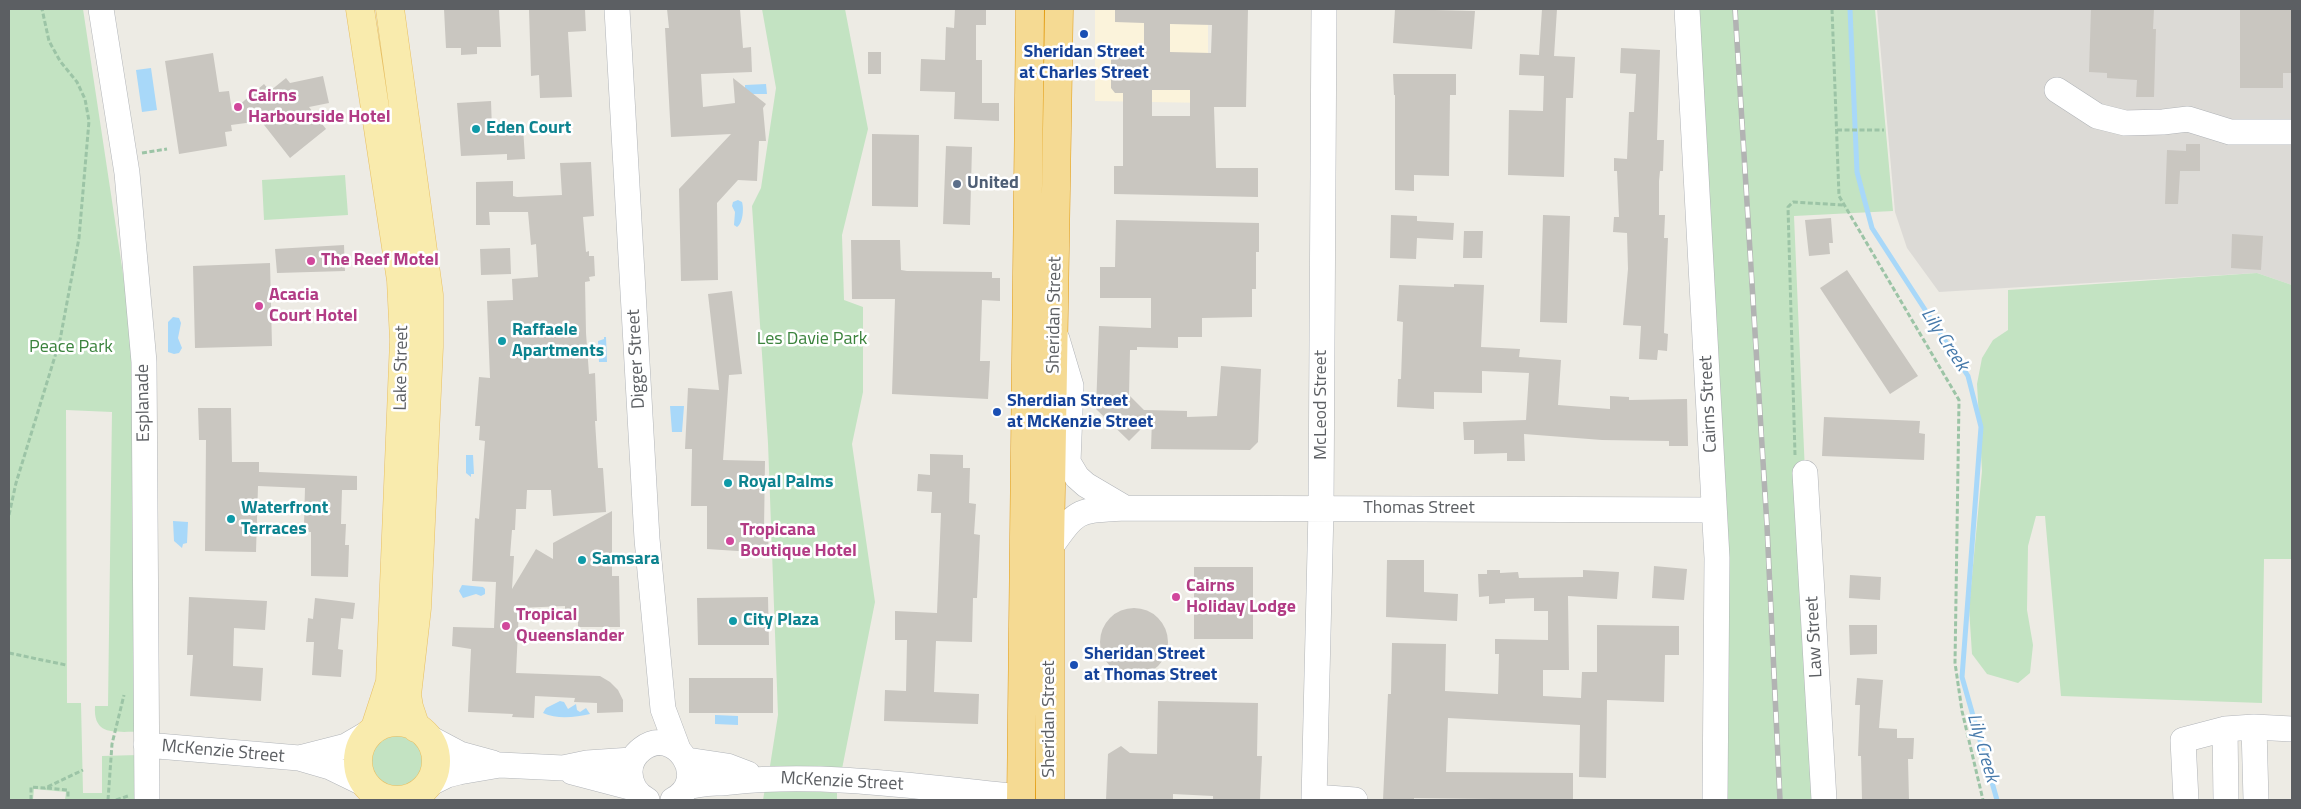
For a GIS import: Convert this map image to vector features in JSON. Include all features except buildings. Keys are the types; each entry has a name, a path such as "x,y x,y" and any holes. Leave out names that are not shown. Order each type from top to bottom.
{"highway":[{"name":"Sheridan Street","path":"1021,793 1030,9"},
{"name":"Sheridan Street","path":"1050,796 1050,548 1059,9"},
{"path":"1021,793 1050,796"}],"main road":[{"name":"Lake Street","path":"360,9 401,280 404,340 390,682 373,730"},
{"name":"Lake Street","path":"390,9 429,295 429,356 416,608 408,695 409,707 421,732"},
{"path":"392,722 405,723 421,732 433,747 436,760 433,774 420,793 406,799 393,800 370,791 360,773 358,754 363,742 373,730 392,722"}],"street":[{"name":"Esplanade","path":"101,9 127,173 144,362 147,800"},
{"name":"Digger Street","path":"617,9 647,539 663,708 682,755"},
{"name":"McLeod Street","path":"1314,798 1321,509 1324,9"},
{"name":"Cairns Street","path":"1687,9 1718,588 1715,800"},
{"path":"2057,90 2097,116 2125,123 2188,119 2230,132 2292,132"},
{"path":"1054,329 1071,386 1068,462 1077,477 1125,508"},
{"name":"Law Street","path":"1806,473 1824,800"},
{"name":"Thomas Street","path":"1050,548 1074,516 1085,511 1125,508 1714,510"},
{"name":"Digger Street","path":"638,753 655,734 663,708"},
{"path":"2254,727 2256,800"},
{"path":"2186,800 2183,740 2225,729 2254,727 2292,729"},
{"path":"2225,729 2226,800"},
{"name":"McKenzie Street","path":"299,758 346,746 373,730"},
{"path":"421,732 460,754 500,765 563,768 638,753 630,779 641,796"},
{"name":"McKenzie Street","path":"638,753 662,743 682,755 727,766 760,778"},
{"name":"McKenzie Street","path":"146,745 299,758 330,766 370,791"},
{"path":"679,794 690,770 682,755"},
{"path":"420,793 447,775 500,765"},
{"path":"563,768 641,796"},
{"name":"McKenzie Street","path":"679,794 697,784 760,778 923,786 963,792 1021,793"},
{"path":"1314,798 1355,800"}],"path":[{"path":"9,515 16,483 60,340 78,238 89,122 85,99 77,82 60,61 49,41 42,9"},
{"path":"1832,9 1839,196 1959,400 1955,662 1962,711 1983,800"},
{"path":"1836,130 1884,130"},
{"path":"137,154 167,150"},
{"path":"1806,473 1795,461 1788,207 1793,202 1844,205"},
{"path":"9,653 66,664"},
{"path":"108,800 112,744 125,692"},
{"path":"45,788 83,770"},
{"path":"31,800 31,787 68,790 68,800"}],"shaded area":[{"path":"1095,9 1208,9 1208,103 1095,101"},
{"path":"1877,9 2292,9 2292,285 2257,273 1939,292 1907,248 1895,212"}],"green space":[{"name":"Peace Park","path":"9,9 83,9 136,360 138,732 114,732 102,728 95,716 95,706 108,706 112,412 66,410 67,703 81,703 83,793 102,793 102,756 138,755 139,800 65,800 66,792 34,789 33,800 9,800"},
{"name":"Les Davie Park","path":"762,9 845,9 868,129 842,235 844,300 863,307 863,392 852,444 875,602 842,769 770,766 778,715 768,443 752,206 761,188 776,88"},
{"path":"1699,9 1875,9 1893,211 1794,216 1819,800 1726,800"},
{"path":"345,175 348,215 264,220 262,180"},
{"path":"2257,273 2292,285 2292,559 2264,559 2262,703 2061,696 2045,516 2036,516 2028,546 2027,610 2033,645 2030,673 2018,683 1987,674 1972,654 1969,608 1982,471 1977,384 1982,358 1993,340 2008,330 2008,290"},
{"path":"397,731 413,736 418,740 422,745 427,761 422,777 418,782 413,786 397,791 381,786 376,782 372,777 367,761 372,745 376,740 381,736"},
{"path":"765,788 837,793 837,800 763,800"}],"water":[{"path":"151,68 157,110 142,112 136,70"},
{"path":"766,84 767,94 748,94 745,92 745,85"},
{"path":"738,200 742,202 743,212 741,223 737,227 734,225 735,212 732,206 733,202"},
{"path":"173,317 179,318 181,323 178,338 182,348 179,353 174,354 168,352 168,322"},
{"path":"606,337 607,362 599,362 598,341 604,339"},
{"path":"670,406 684,406 682,432 672,432"},
{"path":"466,455 473,455 474,474 471,474 471,477 466,473"},
{"path":"173,521 188,522 187,543 183,544 182,548 174,541"},
{"path":"462,585 483,587 485,594 481,596 476,594 463,598 459,591"},
{"path":"560,701 564,702 568,709 576,704 577,710 580,712 586,708 590,714 561,717 543,713 546,708"},
{"path":"715,715 738,716 738,725 715,724"}],"waterway":[{"name":"Lily Creek","path":"1850,9 1857,172 1872,228 1968,376 1981,427 1962,677 1997,800"}],"railway":[{"path":"1735,9 1767,526 1780,800"}],"place":[{"name":"Sheridan Street at Charles Street","path":"1084,34"},
{"name":"Cairns Harbourside Hotel","path":"238,107"},
{"name":"Eden Court","path":"476,129"},
{"name":"United","path":"957,184"},
{"name":"The Reef Motel","path":"311,261"},
{"name":"Acacia Court Hotel","path":"259,306"},
{"name":"Raffaele Apartments","path":"502,341"},
{"name":"Sherdian Street at McKenzie Street","path":"997,412"},
{"name":"Royal Palms","path":"728,483"},
{"name":"Waterfront Terraces","path":"231,519"},
{"name":"Tropicana Boutique Hotel","path":"730,541"},
{"name":"Samsara","path":"582,560"},
{"name":"Cairns Holiday Lodge","path":"1176,597"},
{"name":"City Plaza","path":"733,621"},
{"name":"Tropical Queenslander","path":"506,626"},
{"name":"Sheridan Street at Thomas Street","path":"1074,665"}]}
